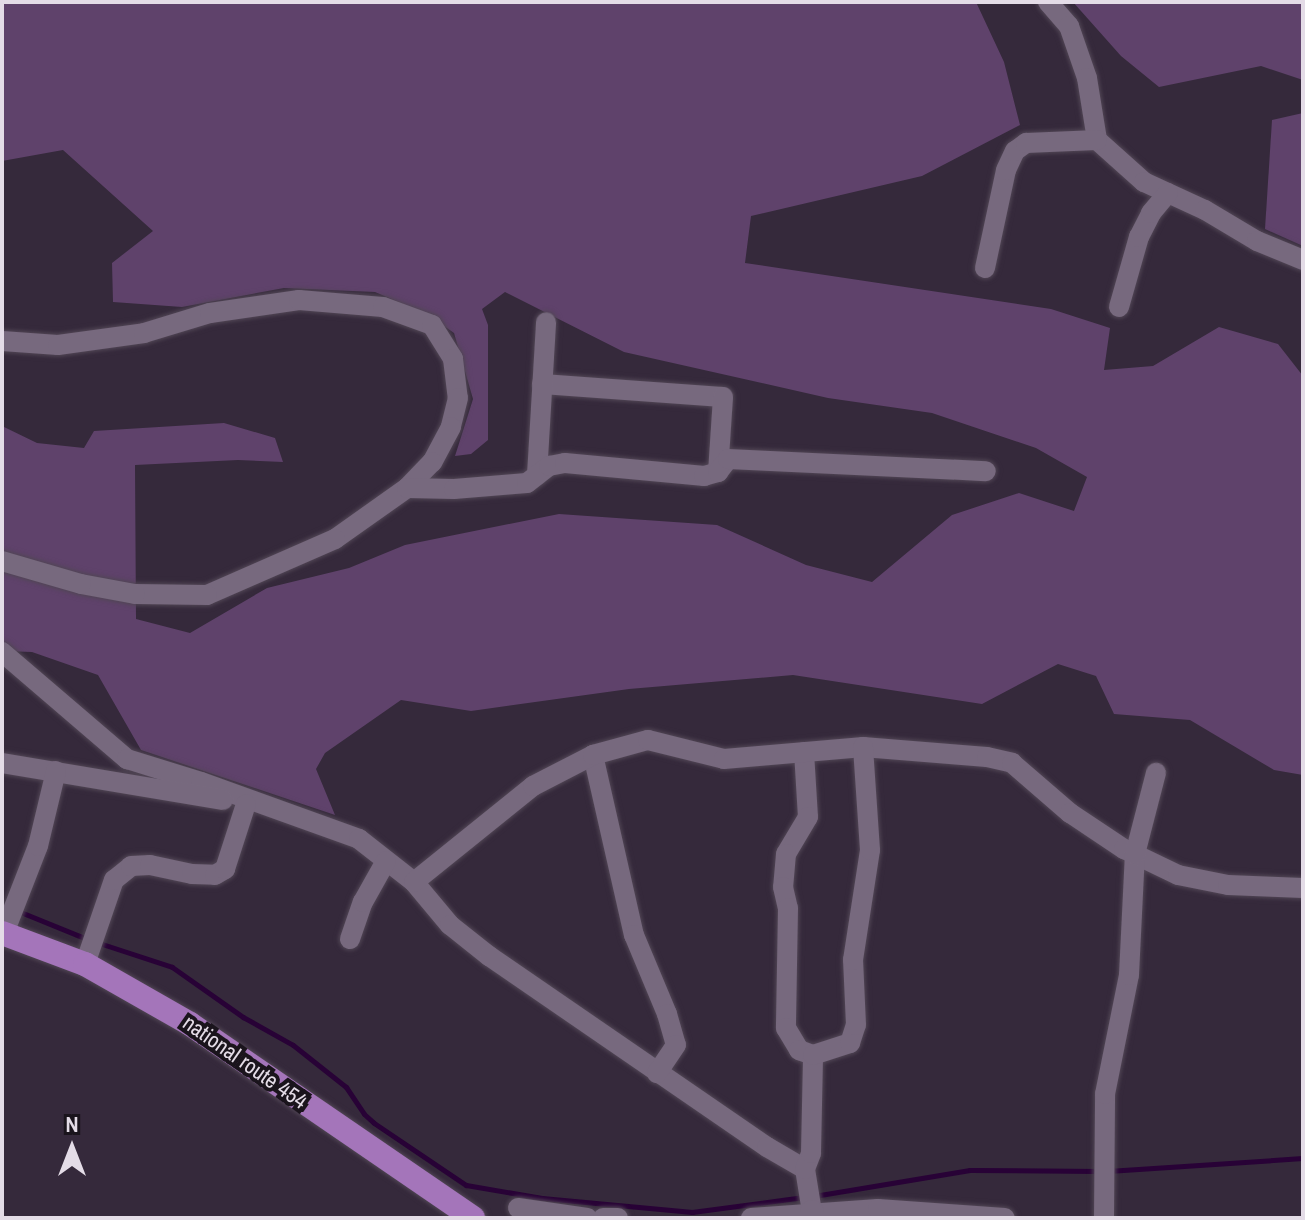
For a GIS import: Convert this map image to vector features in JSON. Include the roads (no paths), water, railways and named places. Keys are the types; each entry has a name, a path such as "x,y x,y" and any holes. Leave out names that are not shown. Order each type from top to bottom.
{"highway":[{"name":"national route 454","path":"3,933 85,964 190,1024 473,1218"}],"street":[{"path":"1048,2 1069,26 1087,78 1097,140 1144,182 1257,241 1303,260"},
{"path":"985,268 1006,170 1015,151 1026,143 1097,140"},
{"path":"1119,307 1139,237 1151,213 1168,193"},
{"path":"2,341 58,345 144,333 210,313 299,300 383,307 432,325 453,359 458,398 451,427 432,462 407,488 335,539 207,595 135,594 81,584 2,561"},
{"path":"537,475 546,322"},
{"path":"542,384 723,397 718,472"},
{"path":"407,488 454,489 527,483 549,466 565,463 704,476 718,472 728,459 986,471"},
{"path":"2,652 127,759 359,839 414,882 450,925 489,956 657,1073 805,1169"},
{"path":"414,882 521,794 593,755 648,740 724,759 863,747 987,757 1012,763 1070,813 1135,854 1178,875 1228,885 1303,888"},
{"path":"804,752 808,817 786,854 783,887 788,908 786,1028 799,1050 813,1055 850,1043 856,1025 853,960 867,889 870,850 863,747"},
{"path":"593,755 634,935 667,1014 676,1045 657,1073"},
{"path":"2,763 252,803"},
{"path":"3,933 38,846 56,771"},
{"path":"1104,1218 1105,1094 1129,975 1135,854 1156,773"},
{"path":"85,964 114,880 131,866 150,865 192,874 215,875 225,869 252,803"},
{"path":"350,939 363,902 386,861"},
{"path":"812,1215 805,1169 811,1153 813,1055"},
{"path":"518,1208 587,1218"},
{"path":"751,1218 878,1209 1005,1218"},
{"path":"603,1218 618,1218"}],"waterway":[{"path":"18,911 87,939"},
{"path":"96,942 172,967 243,1017 293,1045 346,1087 374,1123 466,1185 542,1198 692,1212 804,1197"},
{"path":"1108,1171 1303,1158"},
{"path":"814,1196 970,1170 1098,1171"}]}
